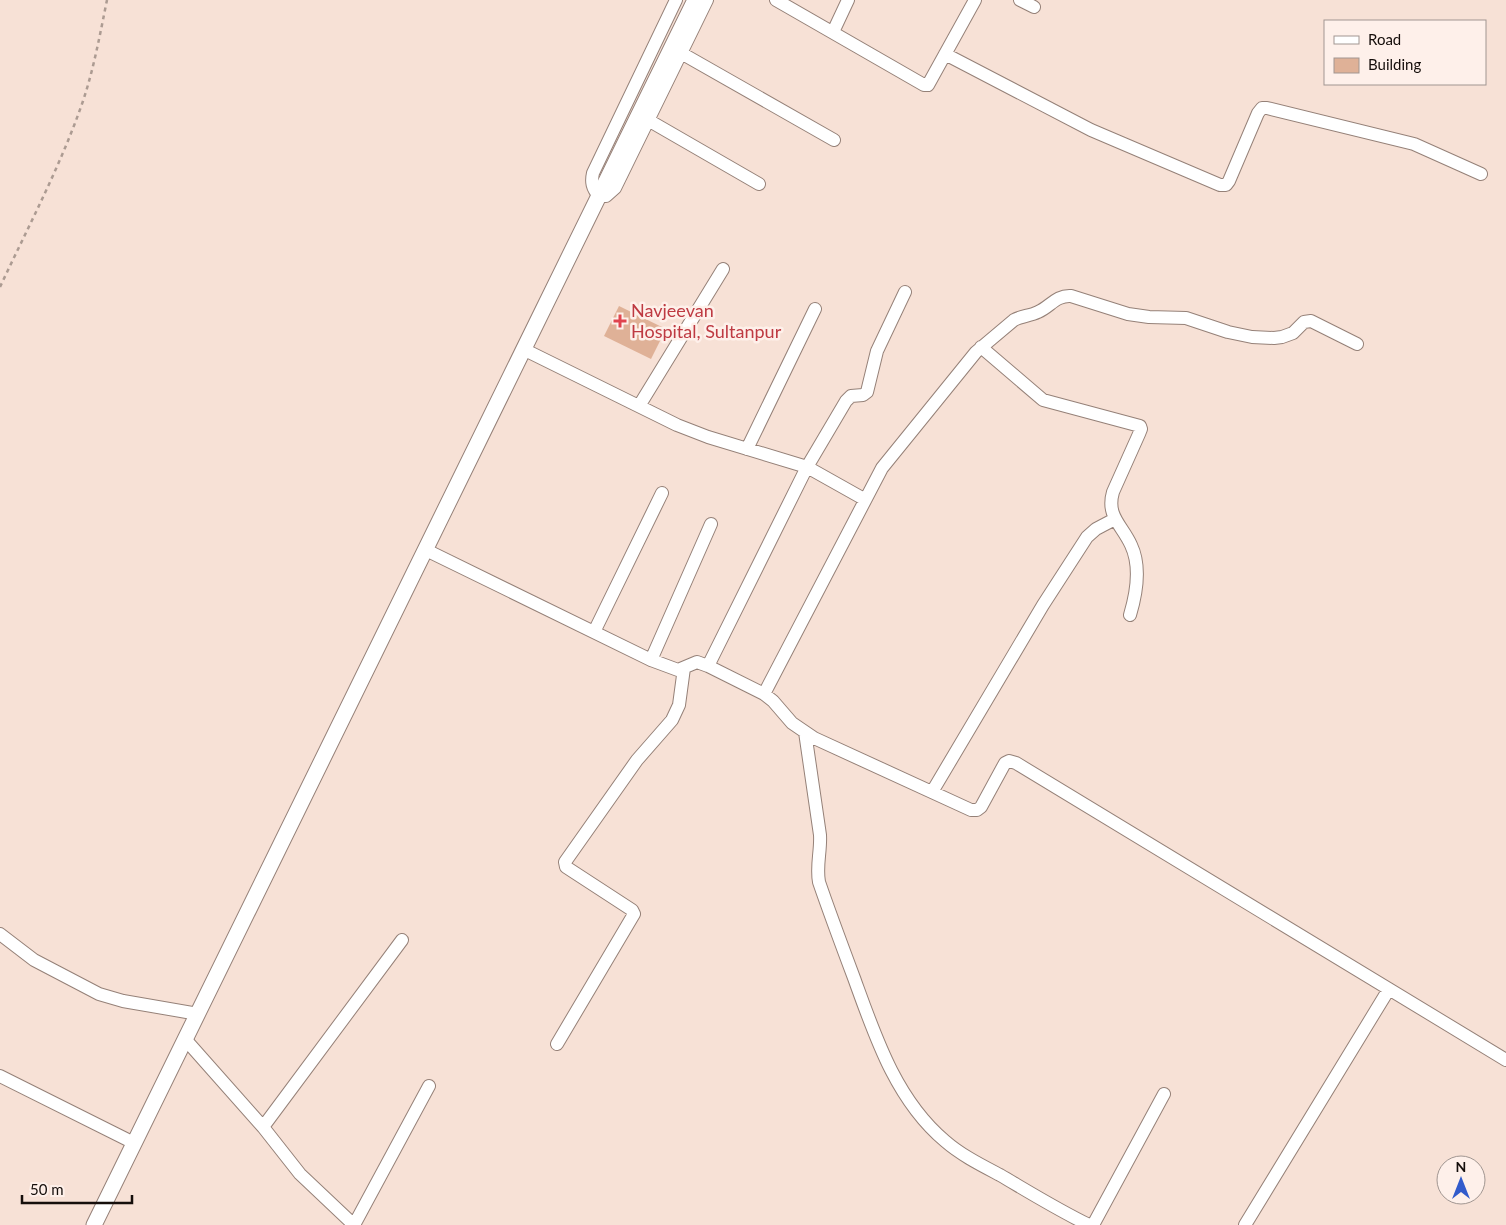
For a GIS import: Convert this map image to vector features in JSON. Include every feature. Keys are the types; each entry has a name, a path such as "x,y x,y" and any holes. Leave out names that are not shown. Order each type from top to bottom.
{"street":[{"path":"598,196 592,185 593,173 676,0"},
{"path":"94,1225 695,0"},
{"path":"598,196 606,196 615,188 707,0"},
{"path":"776,0 928,85 975,0"},
{"path":"833,32 848,0"},
{"path":"1020,0 1034,7"},
{"path":"681,53 834,140"},
{"path":"945,54 1091,130 1220,185 1226,185 1229,181 1258,113 1262,108 1414,144 1481,174"},
{"path":"648,120 759,184"},
{"path":"640,406 723,269"},
{"path":"708,666 808,467 846,400 851,396 863,396 867,392 877,351 905,292"},
{"path":"764,694 864,499 889,457 981,347 1014,320 1041,311 1060,297 1071,296 1128,314 1149,317 1186,318 1228,332 1252,337 1282,337 1293,333 1304,322 1311,321 1357,344"},
{"path":"747,449 815,310"},
{"path":"981,347 1043,400 1140,426 1139,434 1110,500 1112,515 1132,546 1136,561 1135,594 1130,615"},
{"path":"523,349 677,425 808,467 864,499"},
{"path":"594,632 662,493"},
{"path":"932,792 1043,605 1087,537 1096,529 1115,519"},
{"path":"651,660 711,524"},
{"path":"426,550 651,660 678,670 697,662 708,666 764,694 773,701 792,723 805,732 971,810 977,810 981,807 1005,763 1009,761 1016,763 1506,1060"},
{"path":"557,1044 634,914 632,910 566,867 564,862 637,760 677,712 684,668"},
{"path":"805,732 820,835 817,873 819,882 886,1063 914,1107 929,1126 945,1142 963,1154 1055,1208 1091,1225 1164,1094"},
{"path":"0,934 34,960 63,977 99,994 123,1001 198,1014"},
{"path":"263,1127 402,940"},
{"path":"1245,1225 1389,989"},
{"path":"185,1039 263,1127 300,1174 348,1223 429,1086"},
{"path":"0,1076 134,1143"}],"path":[{"path":"0,286 66,145 83,101 107,0"}],"building":[{"path":"619,306 666,329 651,359 604,336"}],"place":[{"name":"Navjeevan Hospital, Sultanpur","path":"620,321"}]}
